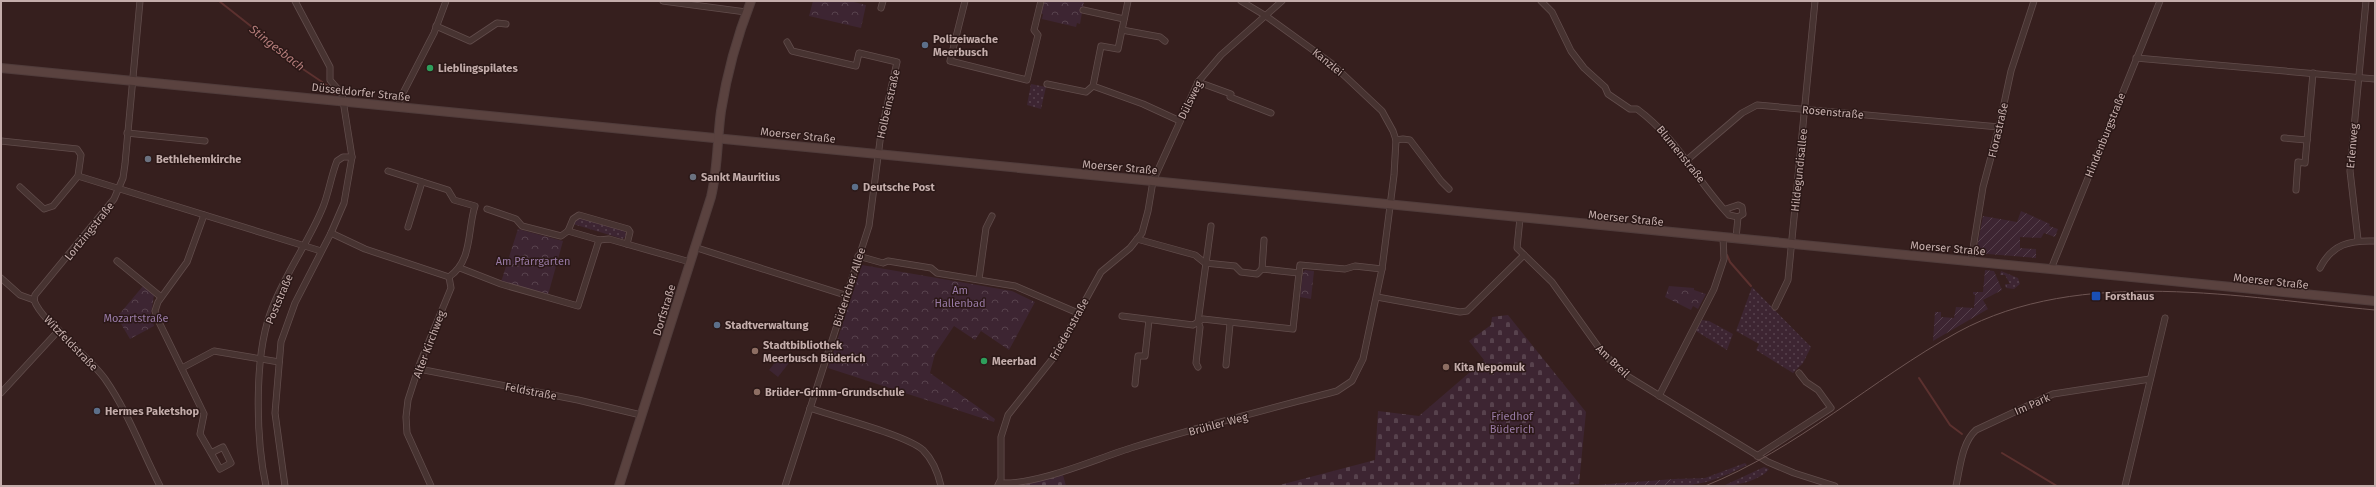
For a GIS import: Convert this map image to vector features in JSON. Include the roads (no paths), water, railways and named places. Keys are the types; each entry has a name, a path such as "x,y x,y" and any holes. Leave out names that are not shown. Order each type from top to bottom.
{"main road":[{"name":"Dorfstraße","path":"619,486 715,178 718,138 726,85 736,42 750,1"},
{"name":"Düsseldorfer Straße","path":"1,68 343,100 398,107 718,138"},
{"name":"Moerser Straße","path":"718,138 2375,301"}],"street":[{"name":"Lortzingstraße","path":"34,300 35,295 107,209 123,178 140,1"},
{"path":"295,1 330,67 330,80 336,85 343,100"},
{"path":"398,107 402,95 436,26 446,1"},
{"path":"663,1 709,4 746,12"},
{"path":"881,8 883,1"},
{"path":"965,1 950,61 1026,80 1038,35 1034,30 1040,1"},
{"path":"1047,84 1086,92 1093,86 1101,46 1118,48 1128,1"},
{"name":"Kanzlei","path":"1241,1 1266,16 1331,63 1382,111 1393,131 1396,140 1390,205"},
{"name":"Dülsweg","path":"1153,181 1198,82 1221,55 1282,1"},
{"name":"Blumenstraße","path":"1541,1 1552,12 1571,51 1584,68 1605,87 1608,94 1630,109 1637,108 1658,125 1675,142 1729,215 1738,217"},
{"name":"Hildegundisallee","path":"1775,307 1788,280 1806,110 1815,1"},
{"name":"Florastraße","path":"1971,261 1983,186 1999,127 2010,71 2034,1"},
{"name":"Hindenburgstraße","path":"2051,269 2160,1"},
{"name":"Erlenweg","path":"2358,240 2350,171 2366,1"},
{"path":"1083,10 1124,19"},
{"path":"436,26 470,41 497,23 506,24"},
{"path":"1122,30 1160,37 1165,41"},
{"name":"Holbeinstraße","path":"787,42 792,51 856,66 859,53 897,62 878,154"},
{"path":"2136,58 2358,77 2375,80"},
{"path":"2296,190 2298,162 2305,163 2313,73"},
{"path":"1198,82 1231,94 1230,97 1271,113"},
{"path":"1093,86 1143,104 1180,121"},
{"name":"Poststraße","path":"285,486 275,413 278,362 287,321 331,233 344,203 352,157 343,100"},
{"name":"Rosenstraße","path":"1687,160 1750,108 1757,105 1999,127"},
{"path":"127,133 205,141"},
{"path":"1396,140 1403,138 1410,140 1440,181 1449,189"},
{"path":"2284,138 2307,140"},
{"path":"1,141 77,150 81,155 78,176 53,206 44,209 20,186"},
{"name":"Büdericher Allee","path":"784,486 872,212 878,154"},
{"name":"Poststraße","path":"266,486 262,470 259,409 262,360 270,314 323,208 337,161 343,157 352,157"},
{"path":"331,233 365,250 449,277 460,268 471,236 470,222 475,206 454,200 448,190 388,171"},
{"path":"78,176 118,190 322,251"},
{"name":"Friedenstraße","path":"999,484 1001,437 1004,424 1016,404 1054,357 1101,272 1137,239 1145,224 1153,181"},
{"path":"408,228 422,182"},
{"name":"Brühler Weg","path":"999,484 1014,484 1135,447 1342,388 1354,378 1363,359 1382,269 1390,205"},
{"path":"1726,209 1734,205 1740,206 1743,214 1738,217 1736,238"},
{"path":"487,210 516,218 522,226 561,236 568,231 573,219 579,215 628,229 630,232 627,244"},
{"path":"204,215 187,262 161,297 156,311 158,320 204,414 200,434 211,454"},
{"path":"979,279 986,228 992,216"},
{"name":"Am Breil","path":"1520,218 1517,248 1552,282 1602,352 1624,374 1757,456 1794,473 1835,486"},
{"path":"1198,367 1196,363 1200,327 1198,322 1211,226"},
{"path":"568,231 599,240 609,239 690,262"},
{"path":"1659,396 1714,289 1724,258 1723,237"},
{"path":"1137,239 1195,255 1205,263 1235,266 1241,272 1257,274 1262,269 1264,240"},
{"path":"460,268 500,284 578,306 599,240"},
{"path":"2320,268 2324,260 2340,245 2358,240 2375,241"},
{"path":"694,247 846,295"},
{"path":"1195,255 1201,251 1207,252"},
{"path":"1377,297 1460,312 1467,311 1524,255"},
{"path":"858,256 883,263 888,261 931,268 936,273 1015,286 1078,313"},
{"path":"117,260 161,297"},
{"path":"1122,316 1193,325 1203,319 1230,324 1293,329 1300,265 1345,269 1355,266 1382,269"},
{"path":"1262,269 1299,273"},
{"name":"Alter Kirchweg","path":"431,486 414,450 407,428 408,400 420,363 451,288 449,277"},
{"path":"1,278 20,296 34,300"},
{"name":"Witzfeldstraße","path":"34,300 39,310 84,354 105,380 160,486"},
{"path":"2125,486 2165,318"},
{"path":"1135,384 1138,356 1145,356 1149,320"},
{"path":"1226,365 1230,324"},
{"path":"1,393 59,330"},
{"path":"182,368 214,352 278,362"},
{"name":"Feldstraße","path":"419,369 578,400 641,415"},
{"path":"1757,456 1831,408 1818,390 1806,382 1799,373"},
{"name":"Im Park","path":"1956,486 1968,441 1976,430 2053,394 2150,378"},
{"path":"810,408 915,444 930,458 938,474 941,486"}],"waterway":[{"name":"Stingesbach","path":"219,1 252,27 288,59 334,90 334,94"},
{"path":"1727,255 1730,262 1751,286"},
{"path":"1919,378 1950,425 1962,434"},
{"path":"2002,453 2057,486"}],"tram line":[{"path":"1705,486 1739,471 1772,453 1803,434 1895,371 1958,332 2006,311 2056,299 2109,292 2163,291 2217,294 2375,310"}],"place":[{"name":"Polizeiwache Meerbusch","path":"925,45"},
{"name":"Lieblingspilates","path":"430,68"},
{"name":"Bethlehemkirche","path":"148,159"},
{"name":"Sankt Mauritius","path":"693,177"},
{"name":"Deutsche Post","path":"855,187"},
{"name":"Forsthaus","path":"2096,296"},
{"name":"Stadtverwaltung","path":"717,325"},
{"name":"Stadtbibliothek Meerbusch Büderich","path":"755,351"},
{"name":"Meerbad","path":"984,361"},
{"name":"Kita Nepomuk","path":"1446,367"},
{"name":"Brüder-Grimm-Grundschule","path":"757,392"},
{"name":"Hermes Paketshop","path":"97,411"}],"park label":[{"name":"Am Pfarrgarten","path":"533,261"},
{"name":"Am Hallenbad","path":"960,296"},
{"name":"Mozartstraße","path":"136,318"},
{"name":"Friedhof Büderich","path":"1512,422"}]}
